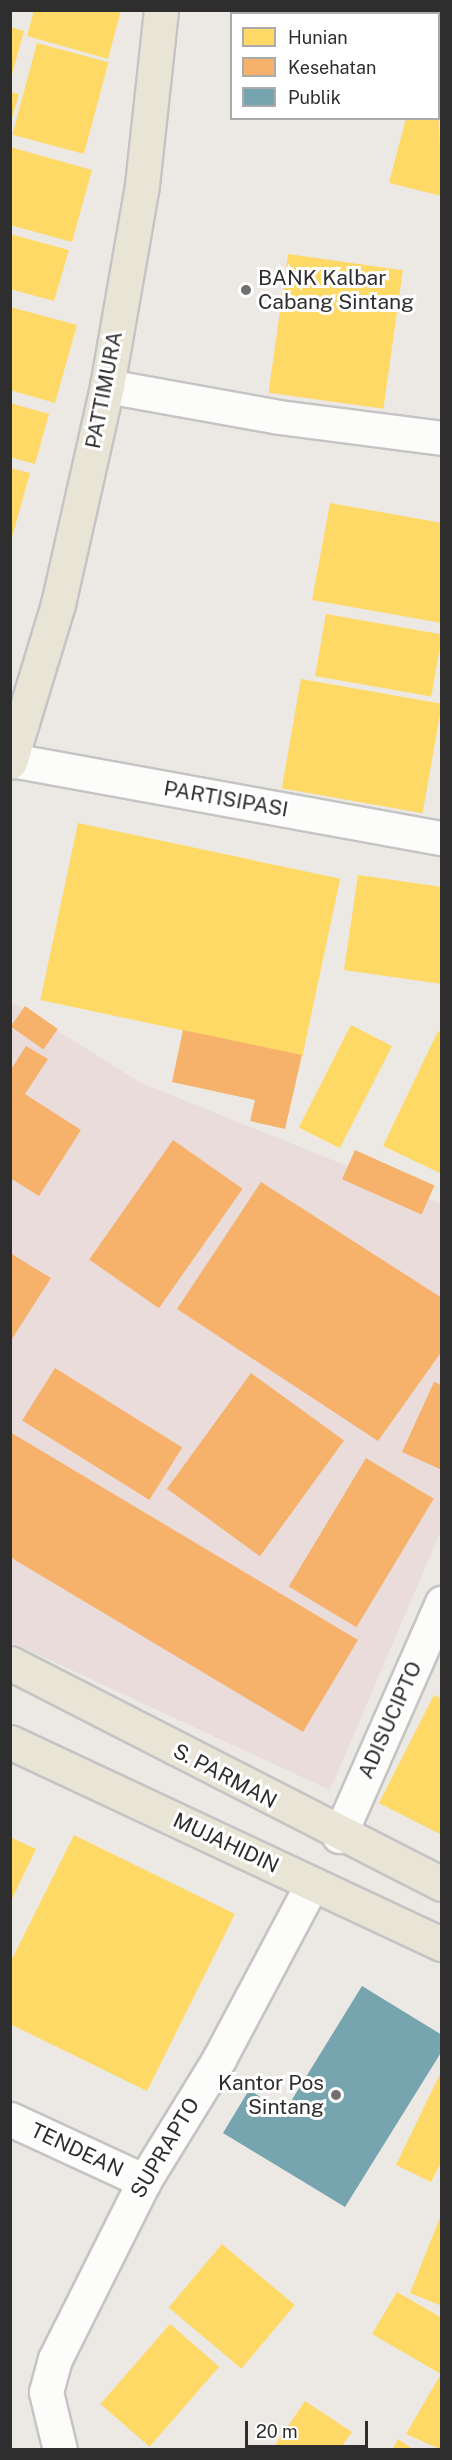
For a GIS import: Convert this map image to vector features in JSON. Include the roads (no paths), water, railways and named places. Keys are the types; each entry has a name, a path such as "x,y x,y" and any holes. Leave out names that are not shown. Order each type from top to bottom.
{"main road":[{"name":"PATTIMURA","path":"11,761 58,604 107,386 142,185 161,10"},
{"name":"S. PARMAN","path":"10,1663 339,1836 441,1884"},
{"name":"MUJAHIDIN","path":"10,1742 441,1944"}],"street":[{"path":"107,386 279,417 441,438"},
{"name":"PARTISIPASI","path":"11,761 441,838"},
{"name":"ADISUCIPTO","path":"339,1836 441,1603"},
{"name":"SUPRAPTO","path":"60,2450 46,2392 72,2320 144,2181 219,2059 312,1884"},
{"name":"TENDEAN","path":"10,2119 144,2181"}],"place":[{"name":"BANK Kalbar Cabang Sintang","path":"246,290"},
{"name":"Kantor Pos Sintang","path":"336,2095"}]}
